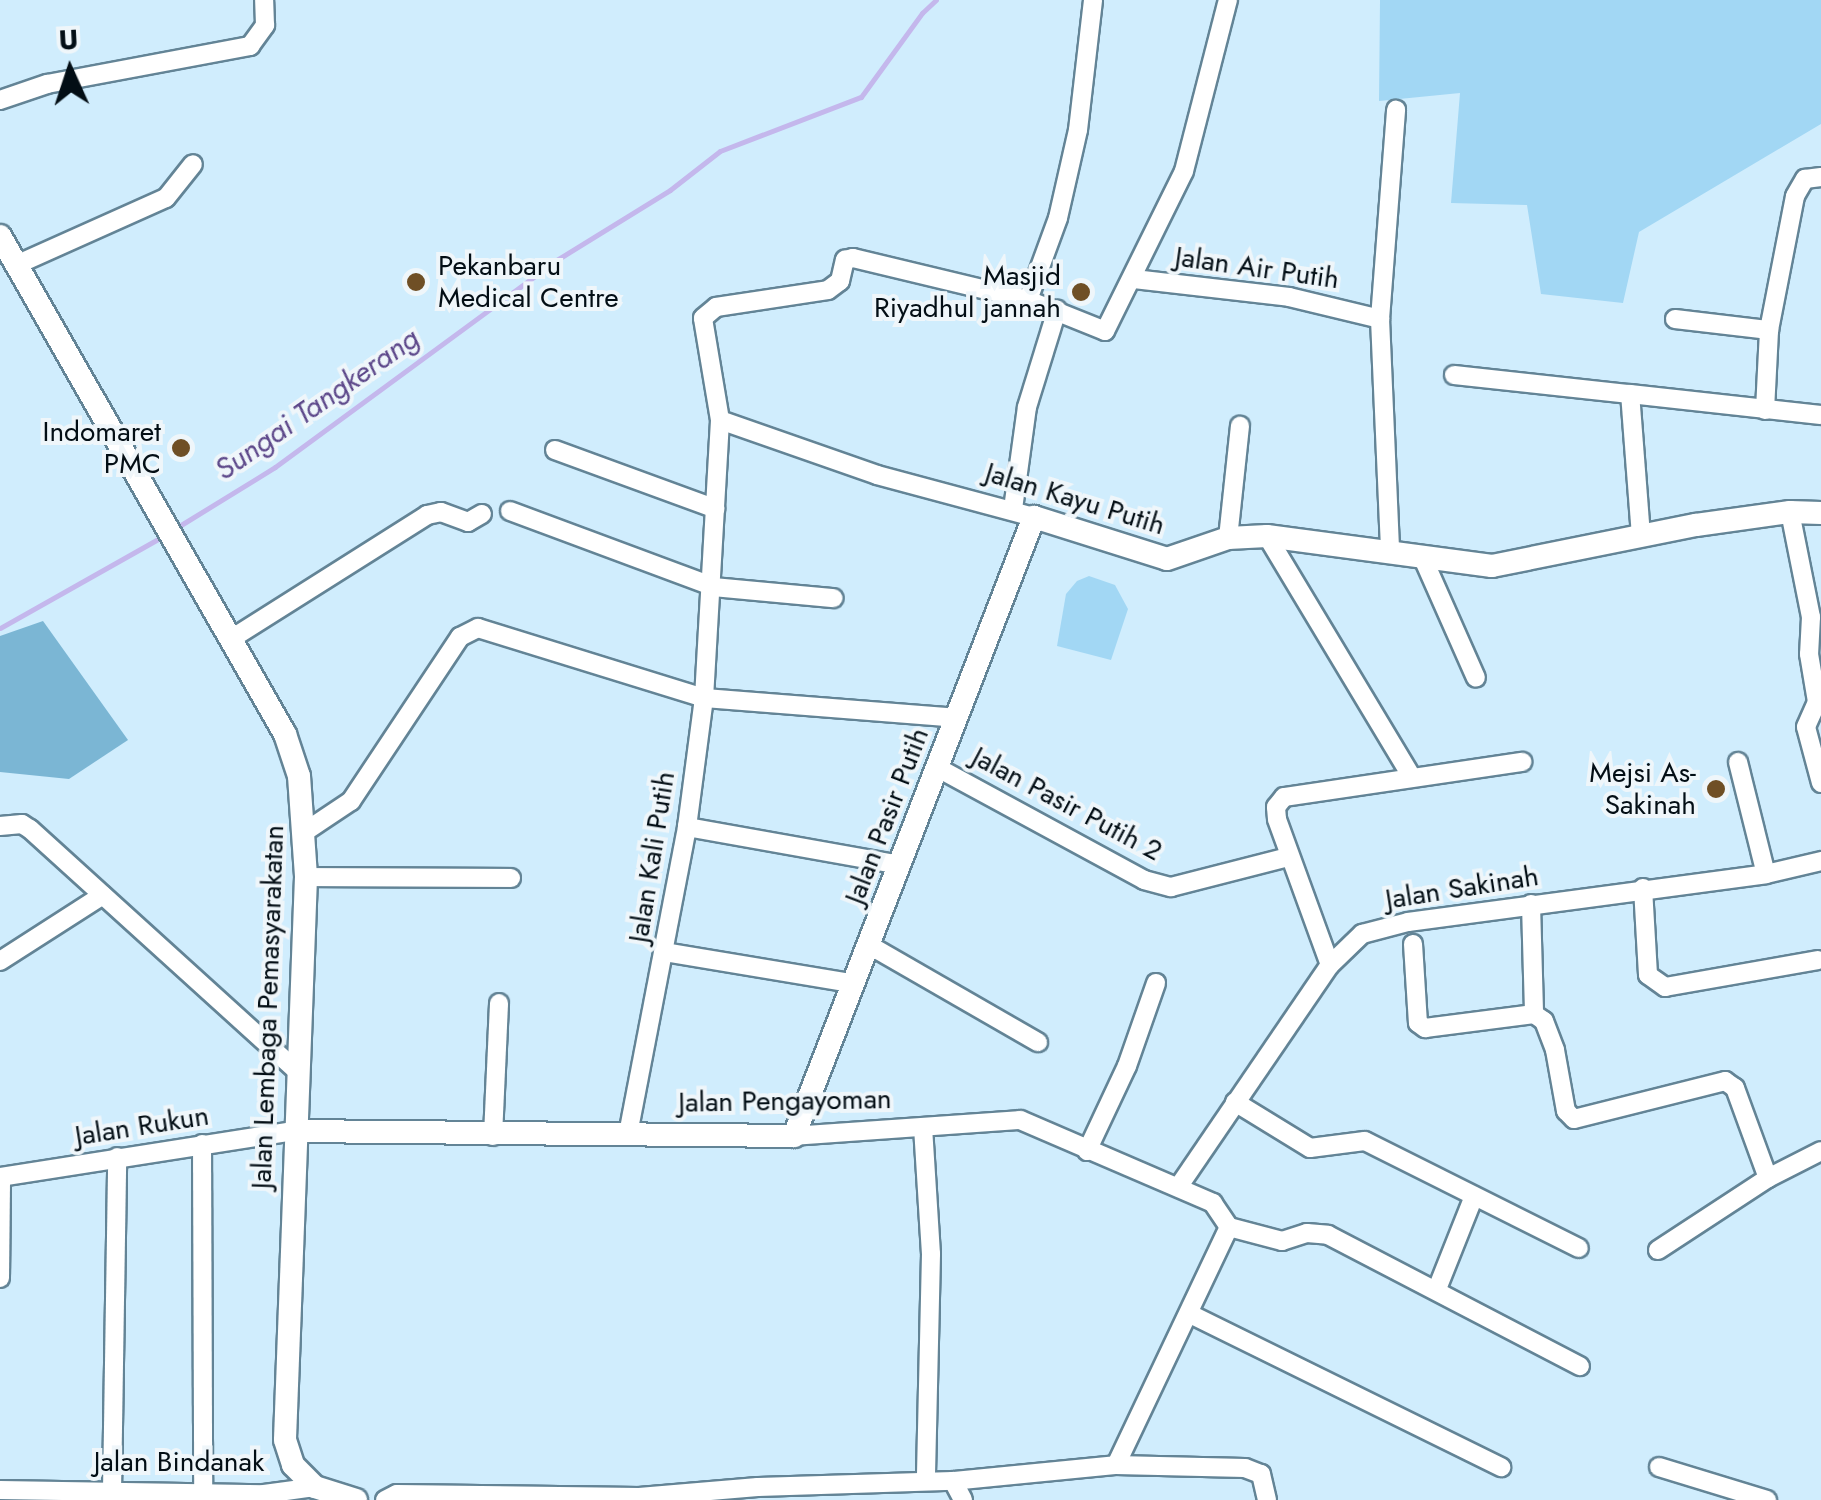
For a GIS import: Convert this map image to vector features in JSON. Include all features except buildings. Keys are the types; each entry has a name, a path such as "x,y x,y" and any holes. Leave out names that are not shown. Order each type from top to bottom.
{"street":[{"path":"0,100 47,84 250,46 259,39 265,24 264,0"},
{"path":"1028,300 1058,218 1078,130 1094,0"},
{"path":"714,587 720,420 702,326 706,312 716,307 828,290 840,281 845,260 853,258 1028,300 1106,331 1184,171 1228,0"},
{"path":"1390,550 1380,319 1396,110"},
{"path":"6,252 166,198 193,164"},
{"path":"1765,410 1769,330 1794,196 1805,180 1821,177"},
{"name":"Jalan Lembaga Pemasyarakatan","path":"6,252 285,734 299,776 306,831 306,877 285,1440 293,1465 315,1487"},
{"name":"Jalan Air Putih","path":"1134,279 1290,296 1380,319"},
{"path":"1023,513 1027,407 1057,310"},
{"path":"1675,319 1769,330"},
{"path":"1454,376 1821,415"},
{"path":"1630,394 1641,536"},
{"name":"Jalan Kayu Putih","path":"720,420 877,475 1023,513 1167,559 1228,538 1268,536 1492,566 1641,536 1790,512 1821,513"},
{"path":"1228,538 1240,426"},
{"path":"555,450 716,508"},
{"path":"231,640 428,515 441,512 468,522 482,514"},
{"path":"510,512 714,587 834,598"},
{"path":"1790,512 1811,617 1810,654 1818,702 1806,727 1821,783"},
{"name":"Jalan Pasir Putih","path":"794,1136 938,768 1023,513"},
{"path":"1268,536 1412,777"},
{"path":"1422,556 1476,678"},
{"name":"Jalan Kali Putih","path":"628,1134 687,827 714,587"},
{"path":"306,831 352,801 460,637 478,628 704,698 956,718"},
{"path":"1330,965 1277,820 1276,807 1284,797 1522,762"},
{"path":"1738,762 1766,874"},
{"name":"Jalan Pasir Putih 2","path":"938,768 1144,880 1170,887 1288,857"},
{"path":"0,826 22,824 296,1070"},
{"path":"687,827 901,866"},
{"name":"Jalan Sakinah","path":"1179,1186 1330,965 1362,934 1531,904 1766,874 1821,861"},
{"path":"306,877 511,878"},
{"path":"1644,888 1648,976 1665,988 1818,960"},
{"path":"0,962 103,895"},
{"path":"1531,904 1534,1014 1550,1034 1566,1110 1574,1118 1725,1081 1735,1088 1768,1178"},
{"path":"1412,944 1418,1024 1425,1028 1534,1014"},
{"path":"869,945 1038,1042"},
{"path":"665,952 851,983"},
{"path":"1088,1150 1127,1066 1156,983"},
{"path":"492,1136 500,1003"},
{"path":"1235,1102 1310,1148 1365,1141 1580,1248"},
{"path":"923,1127 1020,1120 1179,1186 1212,1203 1229,1227 1282,1242 1307,1233 1328,1235 1580,1366"},
{"name":"Jalan Pengayoman","path":"294,1131 492,1136 794,1136 923,1127 932,1254 926,1481"},
{"name":"Jalan Rukun","path":"1,1177 294,1131"},
{"path":"202,1144 204,1493"},
{"path":"1658,1250 1768,1178 1821,1150"},
{"path":"106,1494 117,1157"},
{"path":"0,1278 1,1177"},
{"path":"1437,1289 1474,1196"},
{"path":"1116,1464 1229,1227"},
{"path":"1190,1314 1501,1467"},
{"path":"385,1500 396,1494 639,1499 758,1494 953,1481 1116,1464 1245,1468 1261,1474 1268,1500"},
{"path":"1658,1467 1767,1500"},
{"path":"953,1481 963,1500"},
{"name":"Jalan Bindanak","path":"0,1490 264,1494 315,1487 356,1500"}],"shaded area":[{"path":"1380,0 1821,0 1821,124 1639,232 1623,303 1541,294 1527,205 1451,203 1460,93 1379,101"},
{"path":"1089,576 1115,585 1128,609 1111,660 1057,646 1066,594 1077,581"},
{"path":"43,621 128,740 69,779 0,772 0,636"}],"waterway":[{"name":"Sungai Tangkerang","path":"176,528 275,467 555,261 670,190 720,151 861,97 922,13 936,0"},
{"name":"Sungai Tangkerang","path":"0,628 163,536"}],"place":[{"name":"Pekanbaru Medical Centre","path":"416,282"},
{"name":"Masjid Riyadhul jannah","path":"1081,292"},
{"name":"Indomaret PMC","path":"181,448"},
{"name":"Mejsi As- Sakinah","path":"1716,789"}]}
